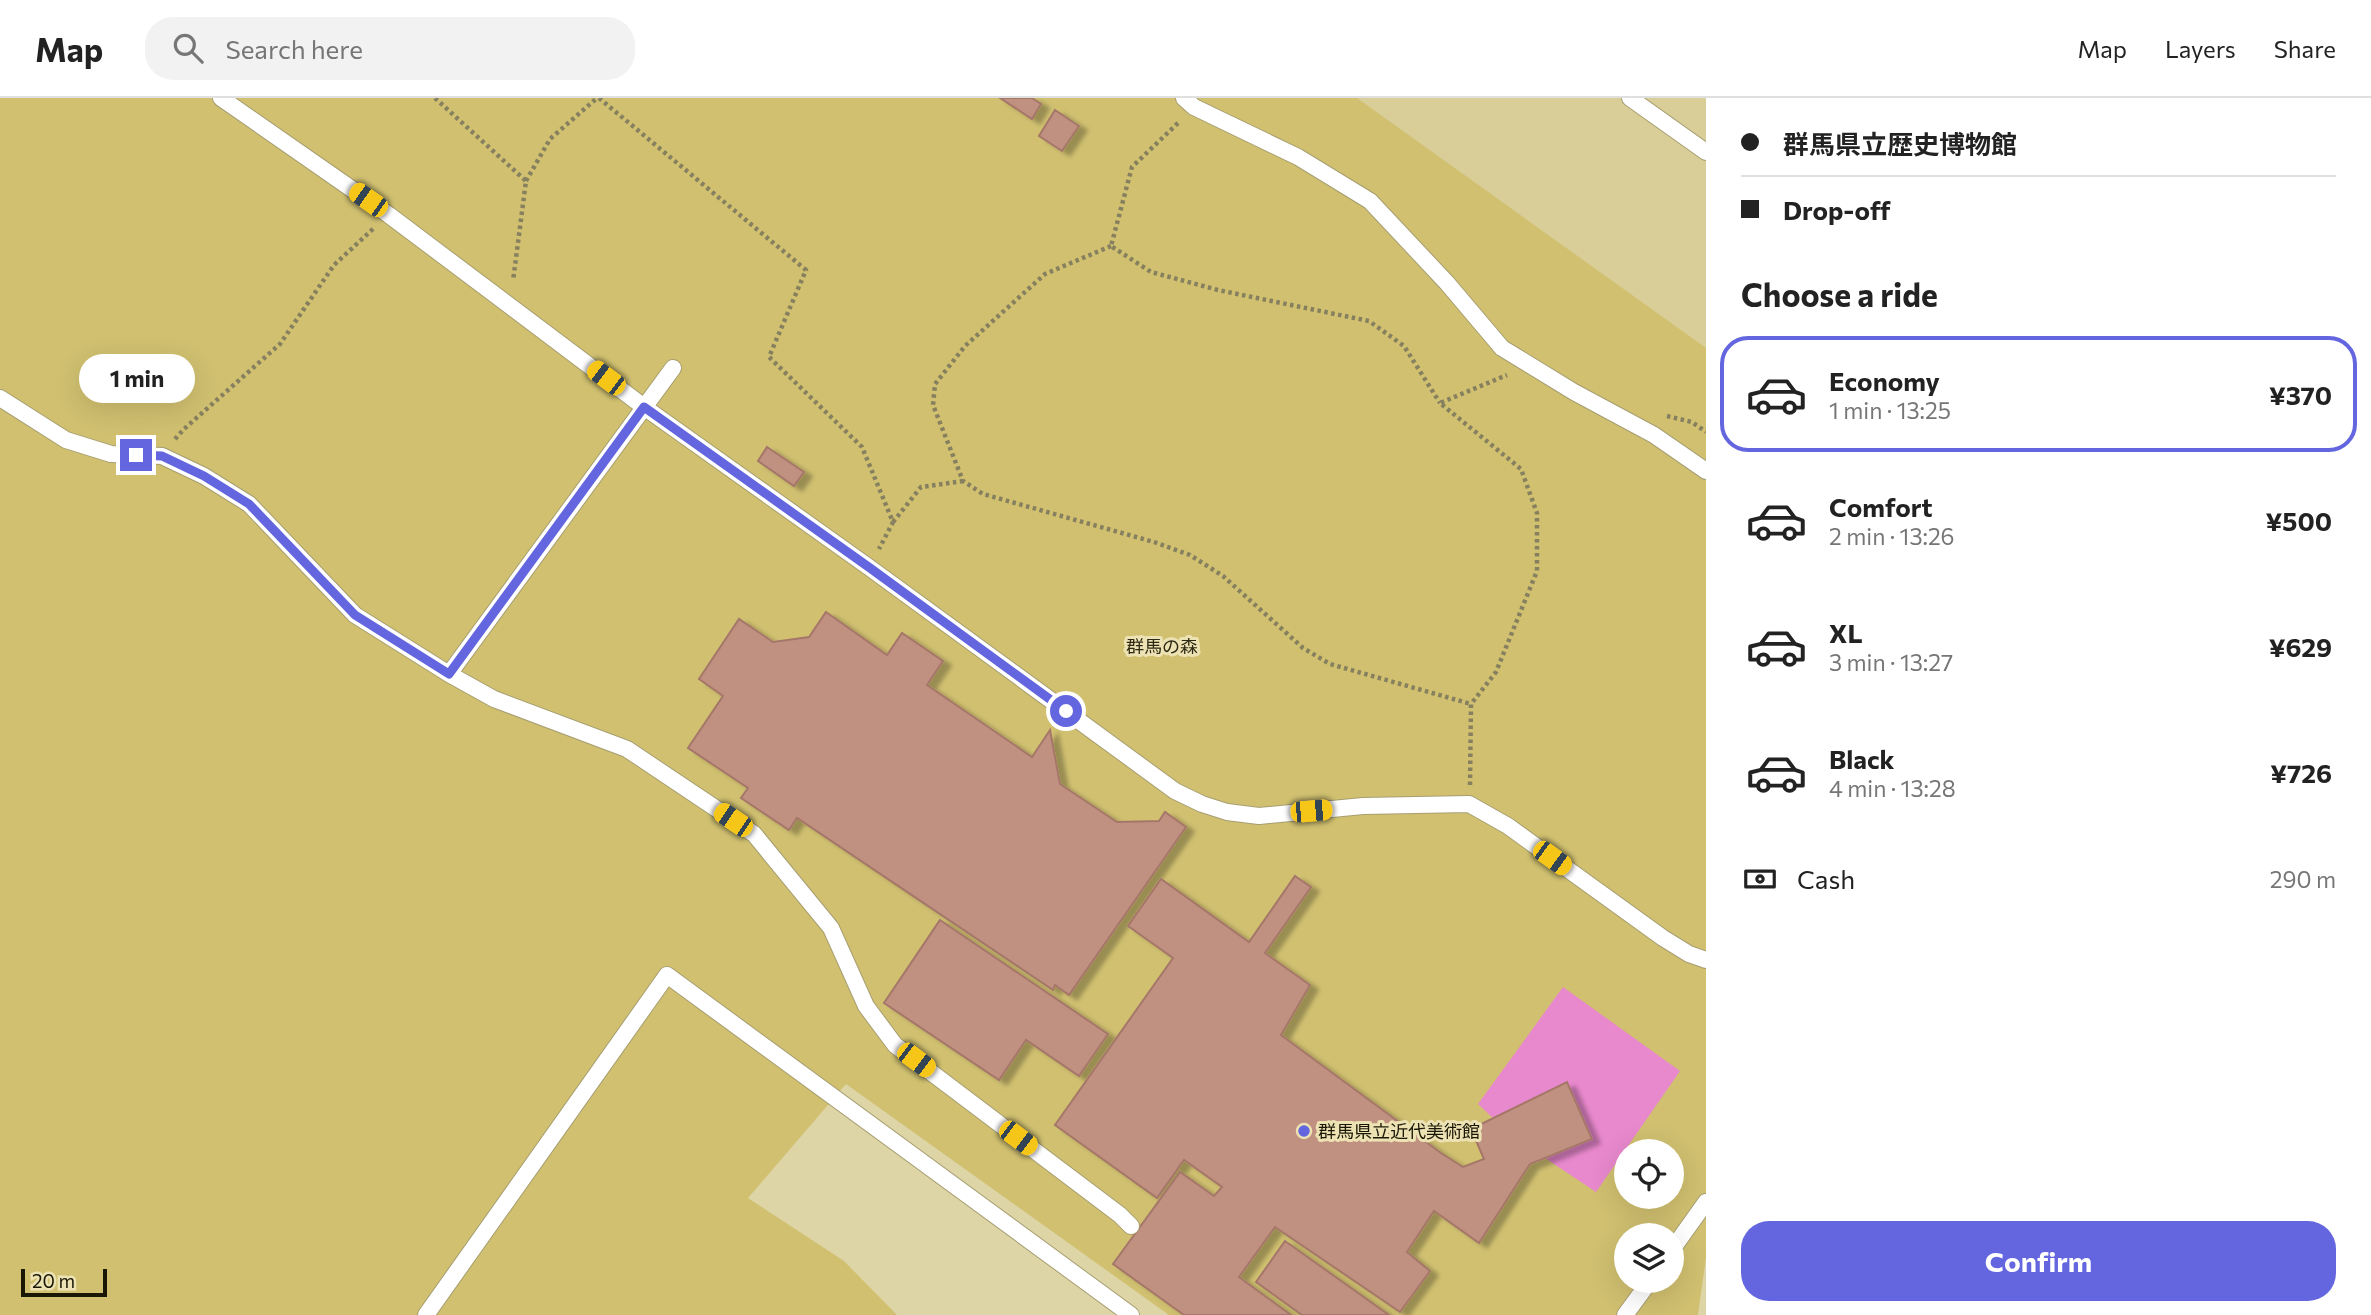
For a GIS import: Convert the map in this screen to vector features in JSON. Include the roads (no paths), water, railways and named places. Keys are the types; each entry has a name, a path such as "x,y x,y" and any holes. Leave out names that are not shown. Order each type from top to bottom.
{"lane":[{"path":"221,98 389,215 644,407 1175,790 1202,804 1227,812 1259,816 1363,807 1469,804 1508,826 1663,938 1689,954 1706,960"},
{"path":"1630,98 1706,152"},
{"path":"1189,103 1298,157 1370,201 1447,283 1502,348 1574,392 1654,435 1706,471"},
{"path":"449,674 673,368"},
{"path":"0,398 66,440 111,454 162,456 204,476 249,504 355,615 494,699 627,749 754,834 831,928 866,1006 895,1045 1110,1207 1131,1226"},
{"path":"426,1315 667,975 1131,1315"},
{"path":"1684,1233 1706,1202"},
{"path":"1626,1315 1642,1293"}],"place":[{"name":"群馬県立近代美術館","path":"1304,1131"}],"park label":[{"name":"群馬の森","path":"1162,646"}]}
